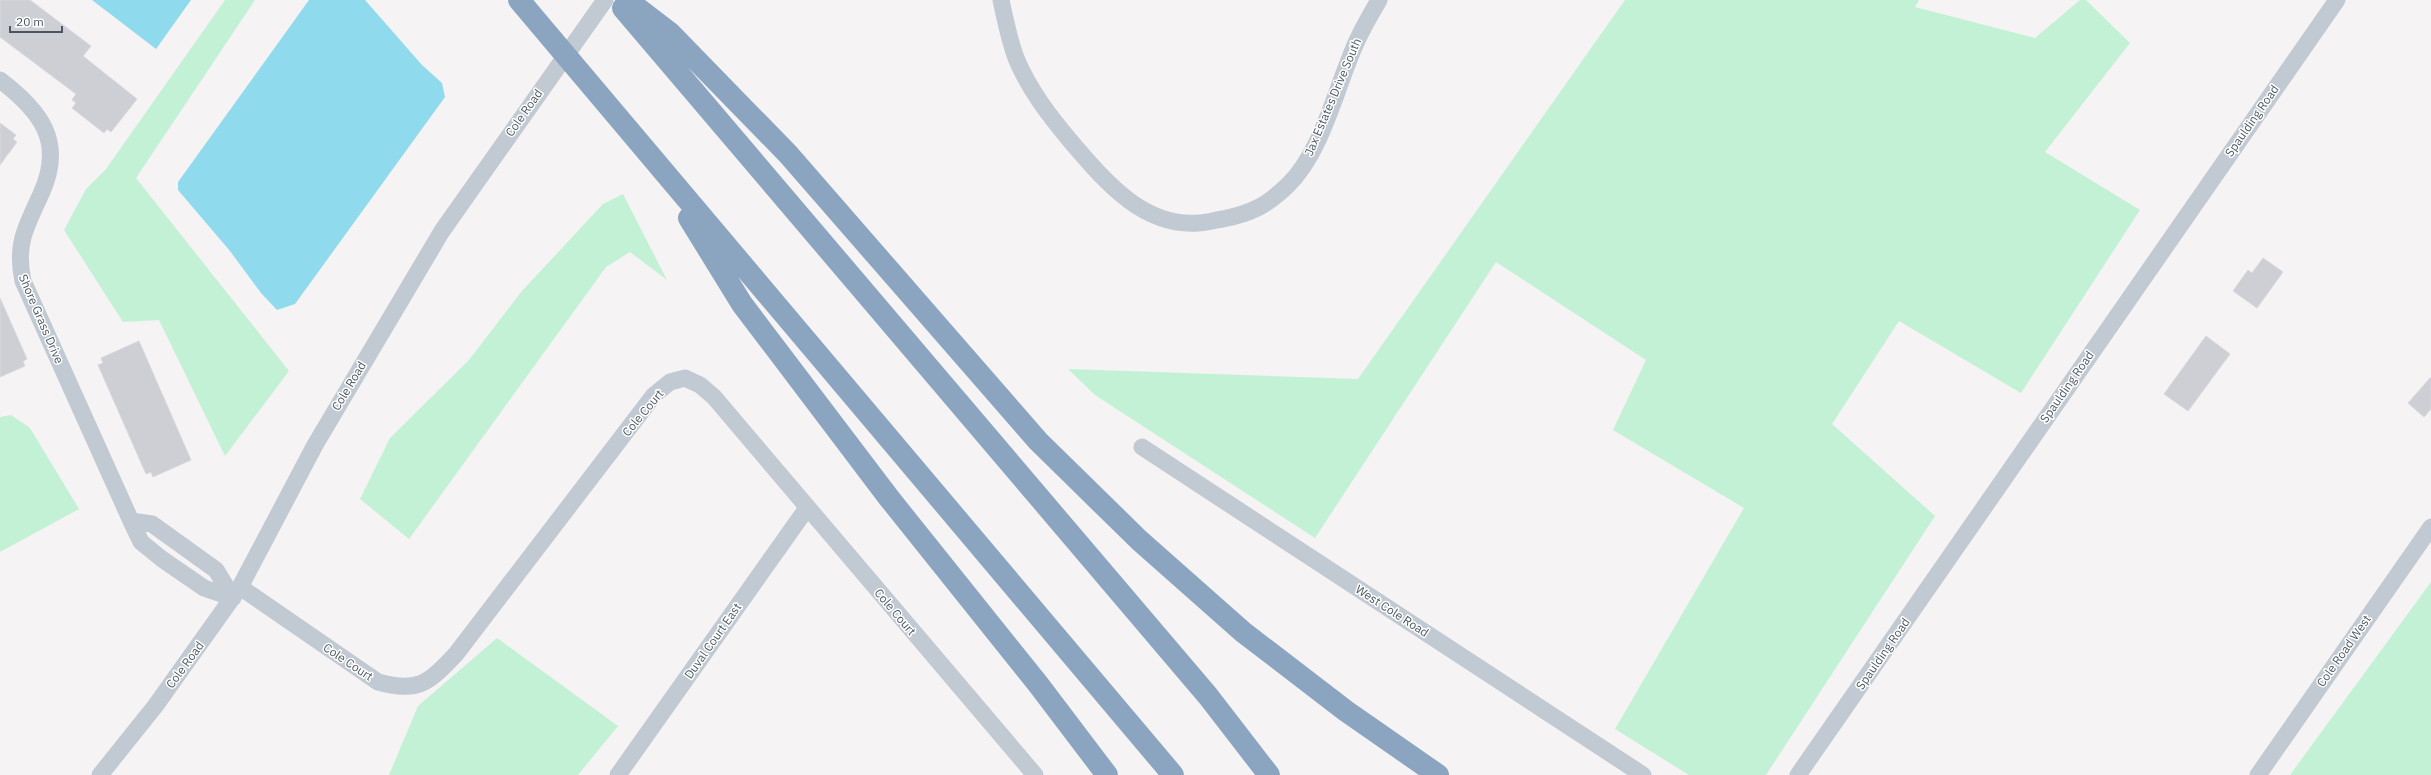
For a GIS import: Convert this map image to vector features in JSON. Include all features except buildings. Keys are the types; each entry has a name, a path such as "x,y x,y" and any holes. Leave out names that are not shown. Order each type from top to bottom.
{"highway":[{"path":"519,0 1173,775"},
{"path":"616,0 1208,696 1269,775"},
{"path":"627,0 670,33 788,154 1038,440 1139,540 1243,632 1346,711 1438,775"},
{"path":"649,154 742,304 889,498 1038,684 1106,775"}],"street":[{"name":"Cole Road","path":"100,775 156,705 237,592 315,445 434,244 511,131 605,0"},
{"name":"Jax Estates Drive South","path":"1001,0 1016,58 1033,90 1057,124 1100,174 1119,194 1147,211 1168,220 1198,224 1256,210 1275,196 1300,172 1323,126 1360,33 1379,0"},
{"name":"Spaulding Road","path":"1798,775 2336,0"},
{"name":"Shore Grass Drive","path":"0,80 24,98 36,113 46,129 50,144 48,177 28,218 20,248 19,263 23,281 131,521 141,542 162,559 204,588 237,592"},
{"name":"Cole Court","path":"237,592 378,682 400,688 412,687 423,683 436,675 456,654 654,395 670,382 685,378 700,385 714,397 1035,775"},
{"name":"West Cole Road","path":"1142,447 1643,775"},
{"name":"Duval Court East","path":"618,775 807,508"},
{"path":"131,521 152,524 216,570 237,592"},
{"name":"Cole Road West","path":"2258,775 2431,526"},
{"path":"162,559 175,540"}],"green space":[{"path":"225,0 255,0 136,178 289,371 225,456 159,320 123,322 64,230 86,189 106,169"},
{"path":"1625,0 1919,0 1915,7 2035,38 2080,0 2086,0 2130,43 2045,152 2140,210 2021,393 1899,321 1832,424 1935,516 1766,775 1689,775 1615,729 1744,508 1613,430 1646,360 1496,262 1315,538 1095,395 1068,369 1358,379"},
{"path":"623,194 667,280 630,252 606,267 409,539 360,499 390,438 469,360 522,291 603,204"},
{"path":"11,415 30,428 79,509 0,552 0,417"},
{"path":"2431,582 2431,775 2290,775"},
{"path":"497,638 618,726 578,775 389,775 418,706"}],"water":[{"path":"92,0 191,0 156,49"},
{"path":"309,0 365,0 422,65 442,83 445,97 295,304 277,310 261,293 230,251 178,190 178,182"}]}
